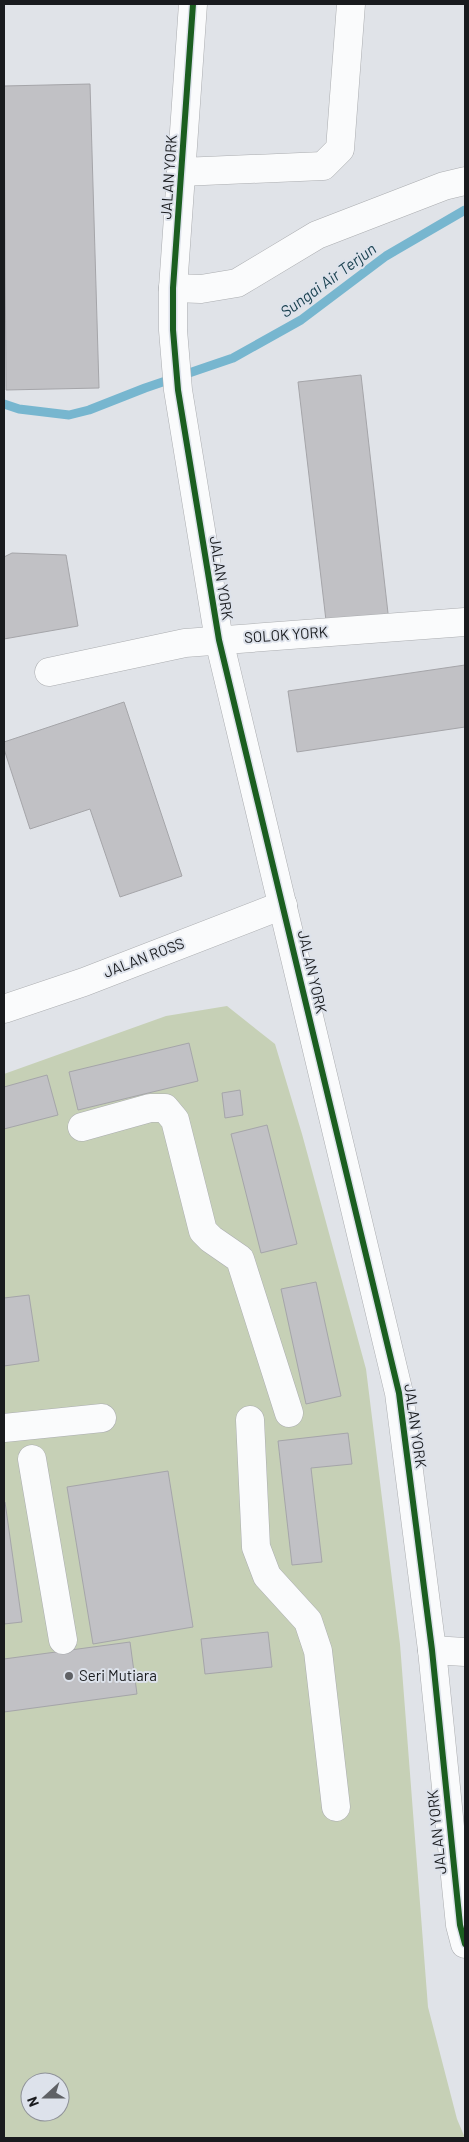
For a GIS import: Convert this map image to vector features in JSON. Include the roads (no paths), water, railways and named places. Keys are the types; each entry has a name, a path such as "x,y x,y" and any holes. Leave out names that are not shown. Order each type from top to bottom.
{"street":[{"name":"JALAN YORK","path":"193,4 173,288 173,330 178,390 218,640 399,1393 432,1650 460,1925 465,1944"},
{"path":"182,172 323,166 340,150 351,4"},
{"path":"173,288 201,289 237,283 317,235 444,186 465,181"},
{"name":"SOLOK YORK","path":"49,672 185,643 465,622"},
{"name":"JALAN ROSS","path":"4,1009 84,982 283,905"},
{"path":"82,1127 150,1108 165,1108 175,1120 204,1231 211,1239 240,1259 289,1413"},
{"path":"4,1428 102,1418"},
{"path":"250,1420 256,1547 268,1576 308,1621 318,1650 336,1807"},
{"path":"32,1459 63,1640"},
{"path":"432,1650 465,1652"}],"waterway":[{"name":"Sungai Air Terjun","path":"4,404 19,409 69,415 89,410 145,388 233,358 301,320 386,256 465,210"}],"place":[{"name":"Seri Mutiara","path":"69,1676"}]}
